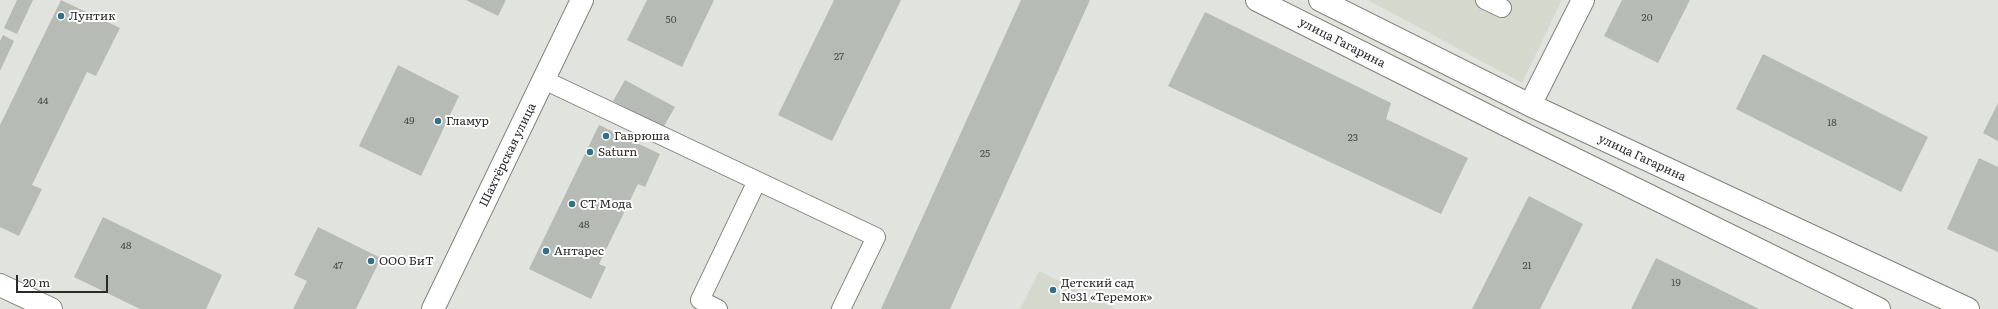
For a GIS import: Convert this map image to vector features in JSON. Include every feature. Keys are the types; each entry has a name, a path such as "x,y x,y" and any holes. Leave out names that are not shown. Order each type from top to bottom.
{"street":[{"name":"Шахтёрская улица","path":"433,309 582,0"},
{"name":"улица Гагарина","path":"1257,0 1879,309"},
{"name":"улица Гагарина","path":"1320,0 1530,105 1968,309"},
{"path":"1530,105 1583,0"},
{"path":"0,284 51,309"}],"lane":[{"path":"1485,0 1502,8"},
{"path":"544,80 876,237 841,309"},
{"path":"718,309 700,300 757,181"}],"shaded area":[{"path":"1368,0 1562,0 1522,83"},
{"name":"Детский сад №31 «Теремок»","path":"1039,271 1116,309 1020,309"}],"building":[{"path":"17,0 33,0 17,34 4,28"},
{"path":"61,0 120,28 96,76 87,72 32,185 42,189 19,236 0,227 0,125"},
{"path":"466,0 506,0 498,16"},
{"path":"647,0 714,0 682,67 627,40"},
{"path":"834,0 901,0 832,141 778,115"},
{"path":"1021,0 1090,0 950,309 881,309"},
{"path":"1622,0 1690,0 1658,63 1604,36"},
{"path":"1205,12 1391,103 1386,119 1468,158 1441,214 1168,86"},
{"path":"3,35 14,41 0,71 0,41"},
{"path":"1763,54 1928,137 1901,192 1736,109"},
{"path":"398,65 459,96 421,176 359,146"},
{"path":"625,80 675,107 663,128 613,101"},
{"path":"1998,103 1998,141 1983,133"},
{"path":"599,125 660,154 645,187 638,184 599,264 606,267 591,299 529,269"},
{"path":"1979,158 1998,167 1998,252 1947,229"},
{"path":"1529,196 1583,224 1540,309 1472,309"},
{"path":"103,217 222,275 206,309 140,309 74,277"},
{"path":"318,227 381,258 356,309 293,309 307,281 294,275"},
{"path":"1656,258 1759,309 1631,309"}],"place":[{"name":"Лунтик","path":"61,16"},
{"name":"Гламур","path":"438,121"},
{"name":"Гаврюша","path":"606,136"},
{"name":"Saturn","path":"590,152"},
{"name":"СТ Мода","path":"572,204"},
{"name":"Антарес","path":"546,251"},
{"name":"ООО БиТ","path":"371,261"},
{"name":"Детский сад №31 «Теремок»","path":"1053,290"}]}
